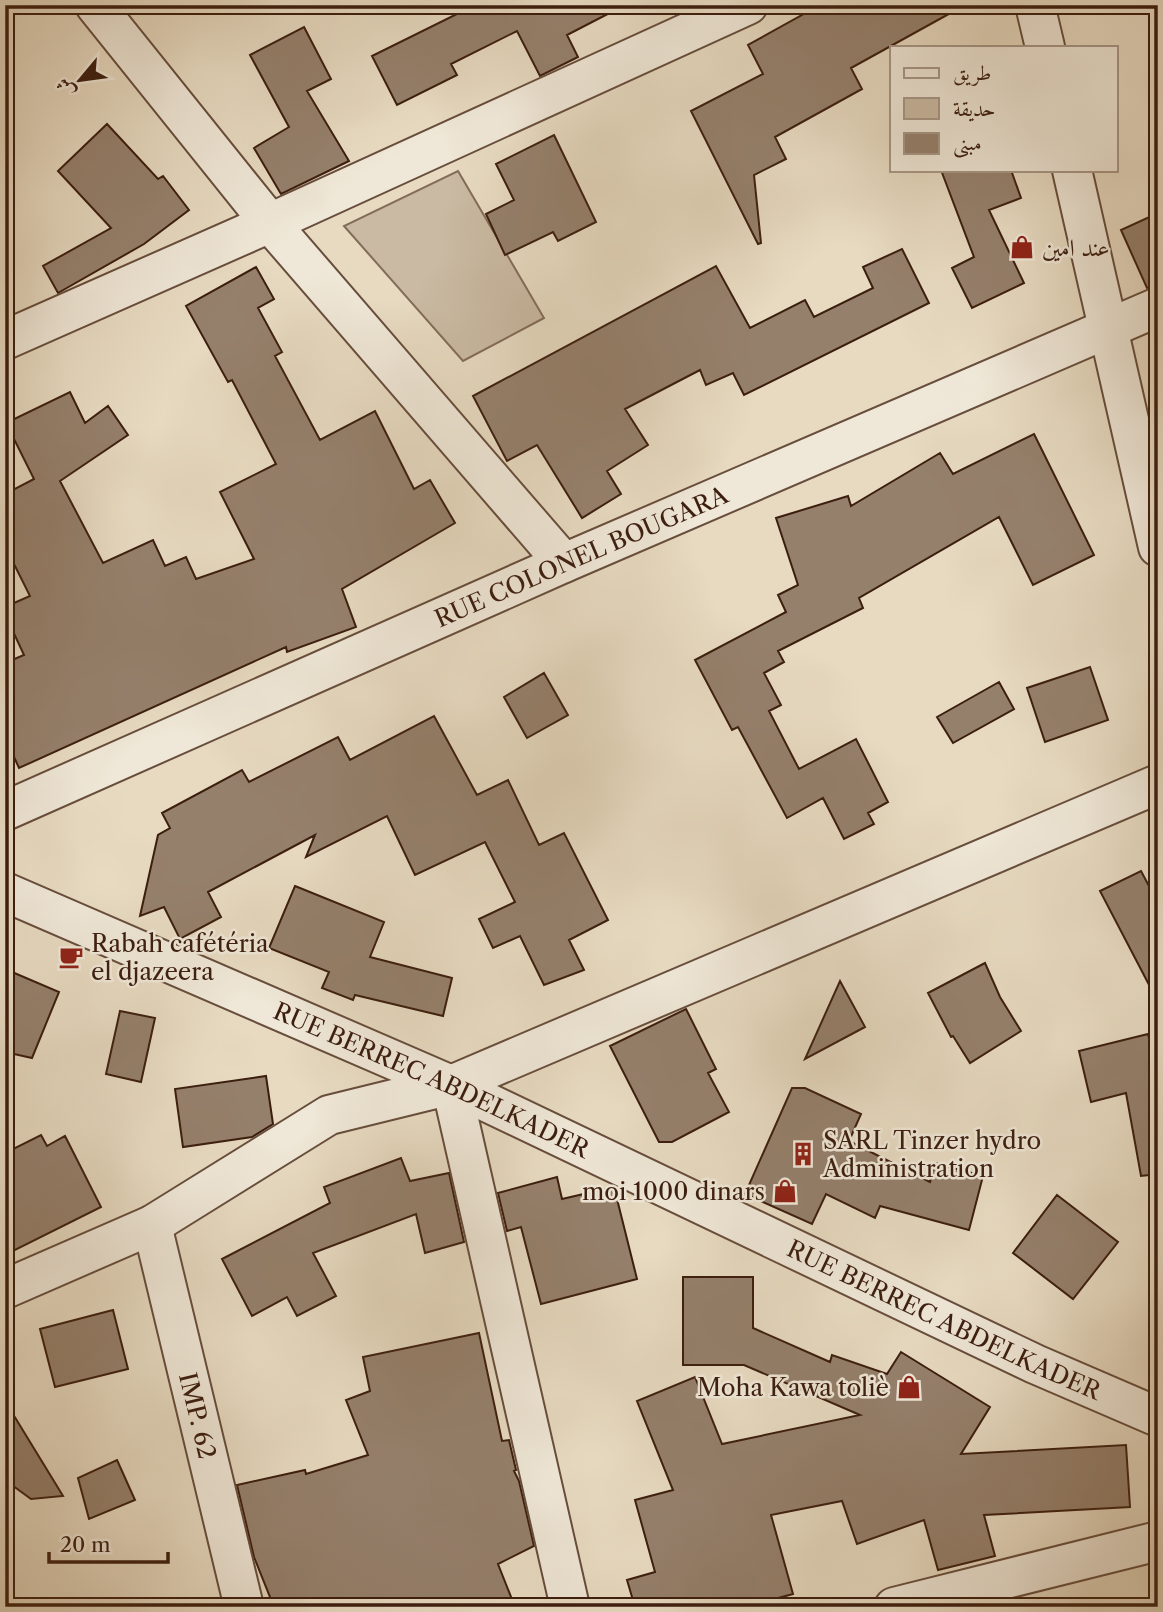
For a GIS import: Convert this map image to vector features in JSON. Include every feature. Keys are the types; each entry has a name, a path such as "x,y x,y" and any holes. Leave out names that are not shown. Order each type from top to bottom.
{"street":[{"path":"95,5 270,223 564,563"},
{"path":"5,340 270,223 748,5"},
{"path":"1035,5 1045,46"},
{"path":"1072,172 1158,547"},
{"name":"RUE COLONEL BOUGARA","path":"5,811 564,563 1158,307"},
{"path":"5,1289 152,1225 329,1115 451,1085 1158,785"},
{"name":"RUE BERREC ABDELKADER","path":"5,892 451,1085 1035,1364 1158,1417"},
{"path":"451,1085 570,1607"},
{"name":"IMP. 62","path":"152,1225 244,1607"},
{"path":"907,1605 1158,1541"}],"green space":[{"path":"458,171 544,318 463,361 344,226"}],"building":[{"path":"475,5 625,5 567,35 578,57 540,76 517,31 451,64 457,75 397,105 372,56"},
{"path":"820,5 965,5 851,68 862,89 775,137 786,159 754,175 761,243 758,244 691,111 763,74 748,45"},
{"path":"304,27 331,79 307,91 349,161 281,194 254,148 289,127 250,55"},
{"path":"107,124 158,179 163,176 189,210 144,244 58,293 43,266 111,228 58,171"},
{"path":"554,135 596,222 558,241 553,232 505,255 486,214 514,200 496,164"},
{"path":"942,172 1012,172 1021,198 989,210 1024,283 972,308 952,268 974,257"},
{"path":"1158,213 1158,286 1147,288 1121,230"},
{"path":"902,249 929,303 744,395 733,373 706,385 700,370 625,409 648,445 607,471 621,494 582,518 537,445 507,461 473,396 716,266 750,328 805,300 814,317 873,288 863,267"},
{"path":"256,267 274,299 258,308 282,352 275,356 320,440 375,411 414,489 430,480 455,523 342,589 356,627 287,652 286,647 19,768 5,737 5,663 24,655 5,614 5,607 30,596 5,546 5,494 34,479 6,423 70,392 85,423 108,406 128,435 60,481 103,563 153,540 165,566 186,557 196,579 254,559 220,492 276,464 232,380 228,382 186,306"},
{"path":"1034,434 1094,555 1033,585 999,517 859,598 863,608 778,651 784,662 764,673 781,705 769,711 799,769 856,739 888,802 868,813 874,824 844,839 823,798 787,818 738,727 732,730 695,660 786,612 778,595 798,585 776,518 848,496 851,506 940,453 953,474"},
{"path":"1090,667 1108,720 1045,742 1027,688"},
{"path":"544,673 568,715 527,738 504,697"},
{"path":"999,682 1014,709 953,743 937,717"},
{"path":"434,716 477,795 508,780 539,845 564,833 608,920 569,940 584,970 544,985 520,936 493,948 479,919 515,902 485,842 415,875 387,816 306,857 315,835 208,892 221,917 180,939 164,907 140,916 158,835 170,828 162,813 242,770 249,782 338,737 350,760"},
{"path":"1141,871 1158,903 1158,1002 1100,891"},
{"path":"295,886 384,922 370,957 452,978 443,1016 355,995 353,1000 322,988 329,972 269,948"},
{"path":"985,963 1000,997 1021,1031 970,1063 953,1036 951,1037 928,993"},
{"path":"5,969 59,992 32,1058 5,1052"},
{"path":"840,981 865,1027 805,1059"},
{"path":"686,1009 716,1069 708,1073 729,1112 672,1142 659,1142 610,1046"},
{"path":"120,1011 155,1018 141,1082 106,1074"},
{"path":"1148,1034 1158,1074 1158,1174 1141,1176 1126,1093 1091,1102 1079,1051"},
{"path":"266,1076 273,1124 252,1137 183,1147 175,1089"},
{"path":"792,1088 805,1088 861,1114 849,1141 930,1182 935,1163 983,1176 969,1230 880,1206 875,1218 826,1194 812,1224 745,1194"},
{"path":"41,1135 47,1146 65,1136 101,1207 5,1255 5,1153"},
{"path":"401,1158 410,1181 449,1173 464,1242 425,1253 416,1214 313,1253 336,1296 297,1316 287,1297 252,1316 222,1259 330,1203 324,1187"},
{"path":"557,1177 562,1199 614,1187 637,1279 541,1304 521,1227 507,1231 498,1193"},
{"path":"1057,1195 1118,1242 1073,1299 1013,1253"},
{"path":"683,1277 753,1277 753,1328 830,1362 832,1355 887,1374 901,1352 990,1407 961,1454 1126,1445 1130,1507 984,1515 995,1556 938,1570 924,1520 857,1544 842,1501 771,1515 793,1594 745,1607 635,1607 627,1580 655,1572 635,1500 673,1490 637,1401 695,1377 722,1444 860,1415 744,1365 683,1365"},
{"path":"113,1310 128,1369 55,1387 40,1329"},
{"path":"479,1333 502,1441 509,1440 516,1470 514,1471 519,1481 534,1546 498,1564 515,1607 274,1607 254,1557 237,1485 305,1470 306,1474 368,1455 346,1400 370,1391 363,1357"},
{"path":"5,1401 63,1496 31,1499 5,1480"},
{"path":"117,1460 135,1500 89,1519 78,1478"}],"place":[{"name":"عند امين","path":"1022,247"},
{"name":"Rabah cafétéria el djazeera","path":"71,957"},
{"name":"SARL Tinzer hydro Administration","path":"803,1154"},
{"name":"moi 1000 dinars","path":"785,1191"},
{"name":"Moha Kawa toliè","path":"909,1387"}]}
